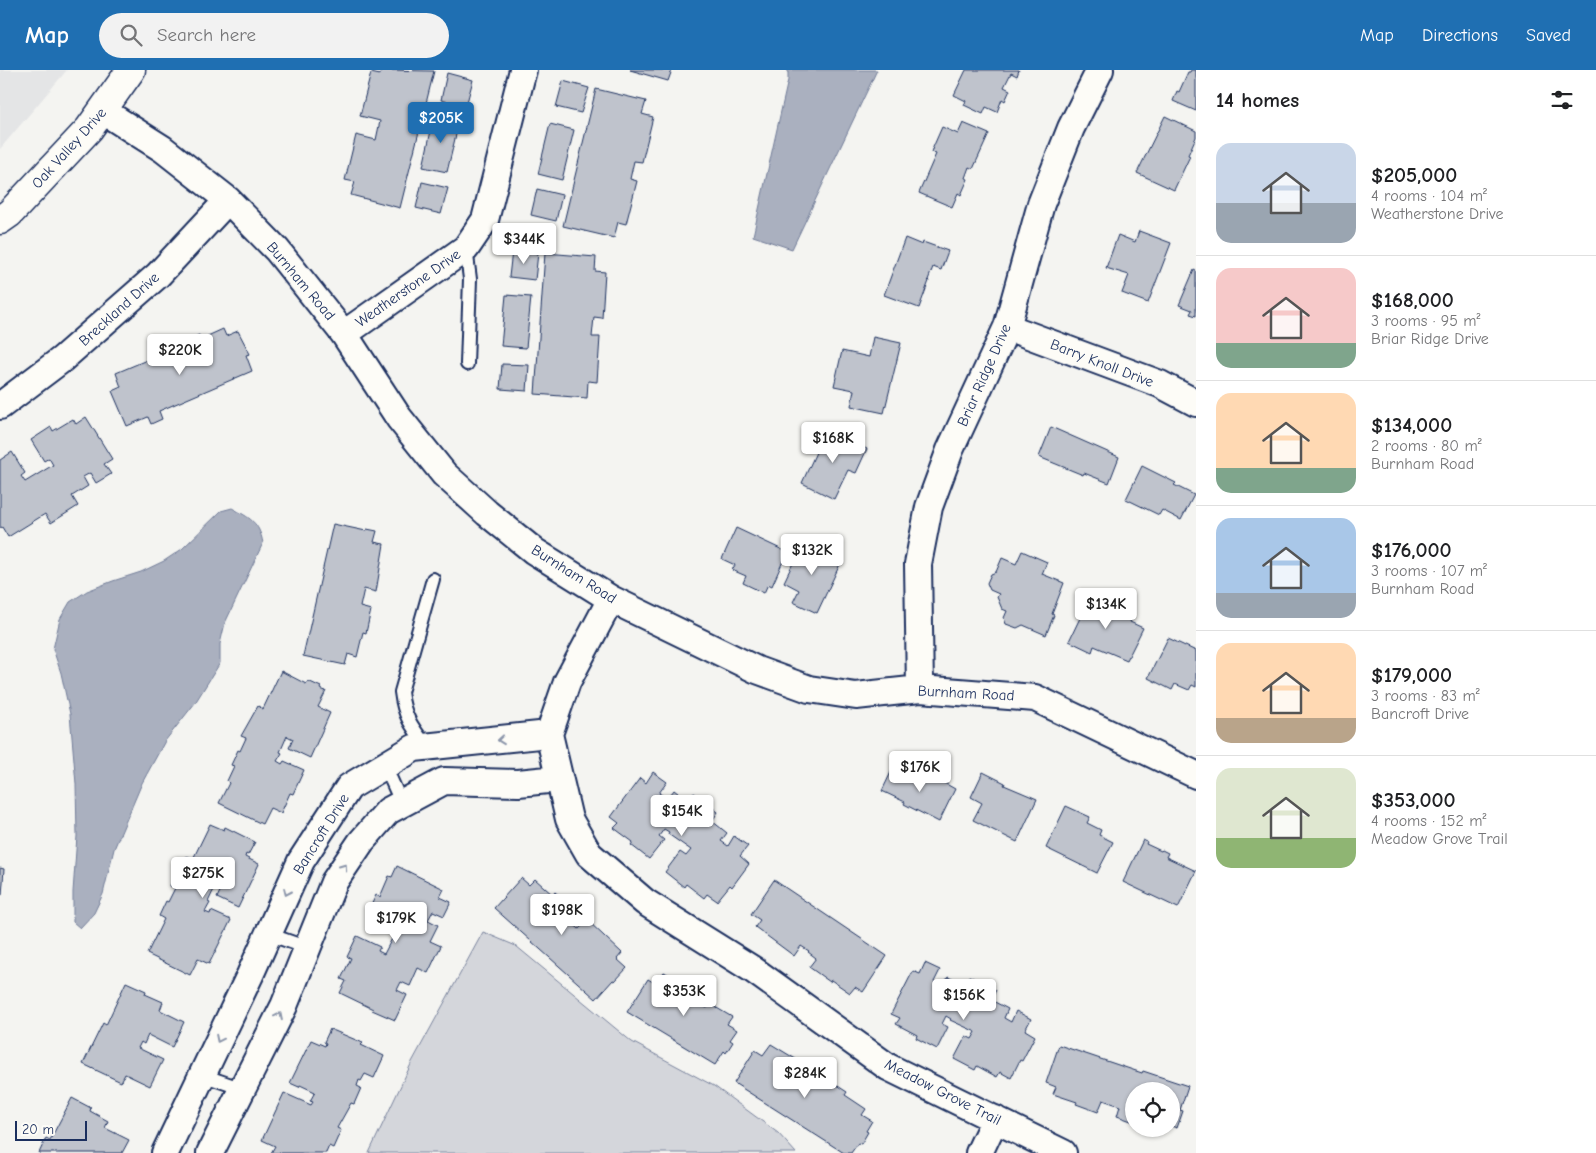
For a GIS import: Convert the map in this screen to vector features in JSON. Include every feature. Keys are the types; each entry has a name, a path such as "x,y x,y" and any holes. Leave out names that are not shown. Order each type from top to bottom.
{"street":[{"name":"Oak Valley Drive","path":"0,220 10,213 89,129 131,70"},
{"name":"Weatherstone Drive","path":"344,334 466,248 485,220 523,70"},
{"name":"Briar Ridge Drive","path":"920,689 918,564 929,507 950,450 1007,327 1041,204 1071,128 1100,70"},
{"name":"Burnham Road","path":"103,111 163,149 228,200 277,250 344,334 399,418 444,474 487,513 534,551 611,599 757,670 809,689 856,696 920,689 1035,698 1196,775"},
{"name":"Breckland Drive","path":"0,406 60,360 158,275 228,200"},
{"name":"Barry Knoll Drive","path":"1007,327 1160,384 1196,403"},
{"path":"550,734 567,682 611,599"},
{"name":"Bancroft Drive","path":"165,1153 301,861 349,788 414,748 550,734"},
{"name":"Meadow Grove Trail","path":"550,734 558,779 569,819 589,854 645,902 752,969 888,1067 1063,1153"},
{"path":"210,1153 284,1006 334,882 361,842 388,812 444,781 518,783 558,779"},
{"path":"979,1153 995,1119"}],"lane":[{"path":"466,248 470,279 467,364"},
{"path":"427,747 411,726 403,708 401,692 433,578"},
{"path":"385,766 402,804"},
{"path":"268,934 308,948"},
{"path":"202,1075 243,1089"}],"shaded area":[{"path":"0,70 67,70 0,149"},
{"path":"483,932 516,946 632,1042 714,1086 778,1133 796,1153 369,1153 412,1062"}],"water":[{"path":"788,70 877,70 792,249 753,236 788,80"},
{"path":"232,508 253,521 259,530 263,543 225,623 220,644 220,663 195,703 165,741 142,783 114,849 103,894 94,913 80,928 73,922 77,836 76,784 70,714 61,673 53,649 60,619 70,602 87,591 141,572 164,561 182,549 221,511"}],"building":[{"path":"381,70 434,71 400,208 351,195 355,182 345,180 356,135 376,140 380,121 360,116 371,73 380,75"},
{"path":"630,70 672,70 668,81"},
{"path":"966,70 1019,70 1017,76 1011,73 1004,87 1010,90 1005,101 1002,99 997,112 986,107 983,114 964,105 966,101 954,95"},
{"path":"1196,70 1196,111 1173,101 1188,72"},
{"path":"447,73 473,80 466,106 441,100"},
{"path":"563,81 589,88 581,113 556,107"},
{"path":"596,89 646,101 642,114 653,117 642,162 634,161 630,179 637,181 626,224 618,222 614,238 563,226"},
{"path":"1165,116 1196,131 1196,137 1188,155 1190,156 1174,190 1137,173"},
{"path":"434,117 459,122 447,172 423,167"},
{"path":"963,123 989,134 973,169 969,167 965,178 968,179 961,195 958,193 952,207 919,193 936,154 931,152 942,127 958,134"},
{"path":"550,124 574,130 562,180 538,174"},
{"path":"422,182 448,188 441,214 416,208"},
{"path":"537,189 562,195 556,221 531,215"},
{"path":"1139,231 1171,243 1148,303 1122,293 1129,275 1106,268 1118,235 1135,242"},
{"path":"905,238 922,245 923,242 948,251 941,270 933,267 919,308 884,295"},
{"path":"512,251 538,253 535,280 509,277"},
{"path":"545,253 596,257 595,271 605,272 602,318 594,317 592,337 600,337 597,382 588,381 587,398 535,394"},
{"path":"1194,270 1196,271 1196,316 1190,314 1192,310 1179,305"},
{"path":"506,295 531,297 526,348 501,346"},
{"path":"223,329 226,336 238,331 250,354 246,355 252,371 159,411 162,419 151,424 148,417 127,426 112,391 121,387 116,373 161,354 165,364 181,358 176,346 199,335 201,339"},
{"path":"873,337 901,343 884,413 851,406 854,390 834,386 842,351 869,357"},
{"path":"502,364 529,365 527,391 500,389"},
{"path":"86,417 112,459 104,464 111,474 96,483 90,473 83,477 88,486 72,496 78,506 51,523 45,514 8,537 2,527 0,528 0,460 12,452 25,473 21,476 25,482 53,465 49,458 44,461 31,440 51,427 53,431 73,419 76,424"},
{"path":"1051,427 1119,457 1109,483 1084,473 1083,475 1039,457"},
{"path":"829,431 867,449 856,473 848,470 834,499 802,483 823,437 826,438"},
{"path":"1142,466 1176,483 1174,485 1194,495 1181,520 1162,510 1159,515 1126,499"},
{"path":"333,524 366,531 367,529 377,531 374,542 384,544 376,592 364,589 360,607 371,610 366,633 363,632 357,657 348,654 345,665 303,656"},
{"path":"736,528 787,552 772,586 768,584 764,593 743,583 746,576 732,570 735,565 722,559"},
{"path":"803,542 842,560 817,613 793,602 799,590 784,582"},
{"path":"1022,551 1047,562 1042,574 1064,583 1046,635 1023,625 1017,628 1006,624 1004,618 1007,611 1002,609 997,597 999,594 990,590 987,583 991,574 996,572 1002,558 1016,564"},
{"path":"1090,597 1115,610 1117,605 1134,613 1130,622 1143,628 1127,660 1094,646 1092,652 1069,641"},
{"path":"1168,638 1196,651 1196,687 1192,685 1189,690 1175,684 1172,690 1148,678"},
{"path":"281,671 306,684 308,681 326,691 318,707 330,713 310,758 289,748 293,739 287,736 280,752 282,753 277,761 282,764 284,761 304,770 293,794 290,793 281,813 270,808 262,824 219,803 229,783 227,781 234,766 231,765 246,738 241,736 258,706 263,709"},
{"path":"893,768 915,779 919,771 932,777 934,773 941,776 939,780 955,789 939,822 882,791"},
{"path":"653,772 667,782 659,793 667,799 674,790 688,801 694,793 718,812 712,821 727,833 721,841 728,846 734,836 748,846 740,856 749,864 732,887 730,885 717,901 707,894 704,898 686,884 684,887 665,872 680,852 686,856 691,850 668,834 669,832 664,829 659,836 664,840 649,859 631,845 633,842 614,828 619,823 611,817 640,778 646,783"},
{"path":"983,772 1005,783 1004,785 1037,799 1017,842 973,820 982,803 971,797"},
{"path":"1066,806 1090,817 1087,823 1101,830 1099,835 1113,842 1097,873 1046,848"},
{"path":"210,824 224,830 225,827 255,842 245,857 259,864 238,908 217,898 221,889 215,887 205,912 210,914 211,911 231,920 209,964 198,959 190,975 147,954 164,919 159,916 175,888 170,886 187,856 193,859"},
{"path":"1143,840 1147,842 1146,844 1168,853 1166,857 1196,871 1178,908 1123,882"},
{"path":"397,866 444,889 440,897 451,902 444,916 433,911 428,920 438,925 430,941 441,946 428,973 418,968 410,986 401,982 397,990 407,995 395,1020 340,993 346,981 341,979 351,958 347,957 357,936 380,947 378,951 384,954 399,925 392,922 389,927 366,916 376,895 380,897 389,876 392,877"},
{"path":"0,868 4,869 2,895 0,894"},
{"path":"521,878 529,885 535,879 553,895 555,892 573,908 566,917 579,929 587,920 622,953 617,959 627,968 596,999 494,908"},
{"path":"774,880 887,956 863,992 855,987 850,993 831,980 830,982 809,967 816,958 809,951 801,946 794,956 755,927 760,920 751,914"},
{"path":"925,963 940,970 934,982 943,987 948,977 964,985 969,976 996,990 991,1000 1008,1009 1004,1018 1011,1022 1016,1011 1031,1019 1025,1030 1035,1036 1011,1078 1000,1072 997,1077 977,1066 975,1070 954,1059 966,1036 972,1039 976,1032 950,1020 946,1016 942,1024 948,1027 937,1049 916,1038 917,1035 896,1024 900,1018 891,1014 913,971 920,974"},
{"path":"664,972 705,996 700,1004 707,1008 710,1004 732,1017 727,1024 737,1030 730,1040 733,1042 726,1053 724,1051 715,1065 627,1012 648,979 656,984"},
{"path":"126,982 146,991 145,994 163,1002 160,1010 184,1022 172,1047 148,1035 144,1044 141,1042 138,1048 163,1060 150,1086 125,1074 121,1082 83,1064 103,1023 106,1025"},
{"path":"330,1029 363,1043 361,1045 384,1056 374,1078 365,1074 361,1081 359,1080 357,1086 361,1088 354,1104 351,1103 337,1128 341,1130 333,1148 329,1146 326,1153 271,1153 275,1146 262,1140 284,1093 311,1105 313,1102 310,1101 315,1092 300,1085 299,1087 290,1083 311,1040 325,1046 326,1043 324,1042"},
{"path":"771,1044 812,1069 807,1076 823,1086 827,1079 847,1092 845,1095 866,1109 862,1115 872,1121 861,1144 858,1143 851,1153 844,1153 734,1083 755,1050 763,1055"},
{"path":"1059,1045 1142,1073 1143,1071 1176,1082 1125,1082 1125,1119 1117,1116 1120,1106 1103,1100 1098,1112 1053,1094 1056,1087 1046,1083"},
{"path":"1180,1083 1188,1086 1180,1110"},
{"path":"72,1098 91,1108 90,1111 108,1121 105,1128 129,1140 122,1153 39,1153 46,1138 50,1140"}]}
